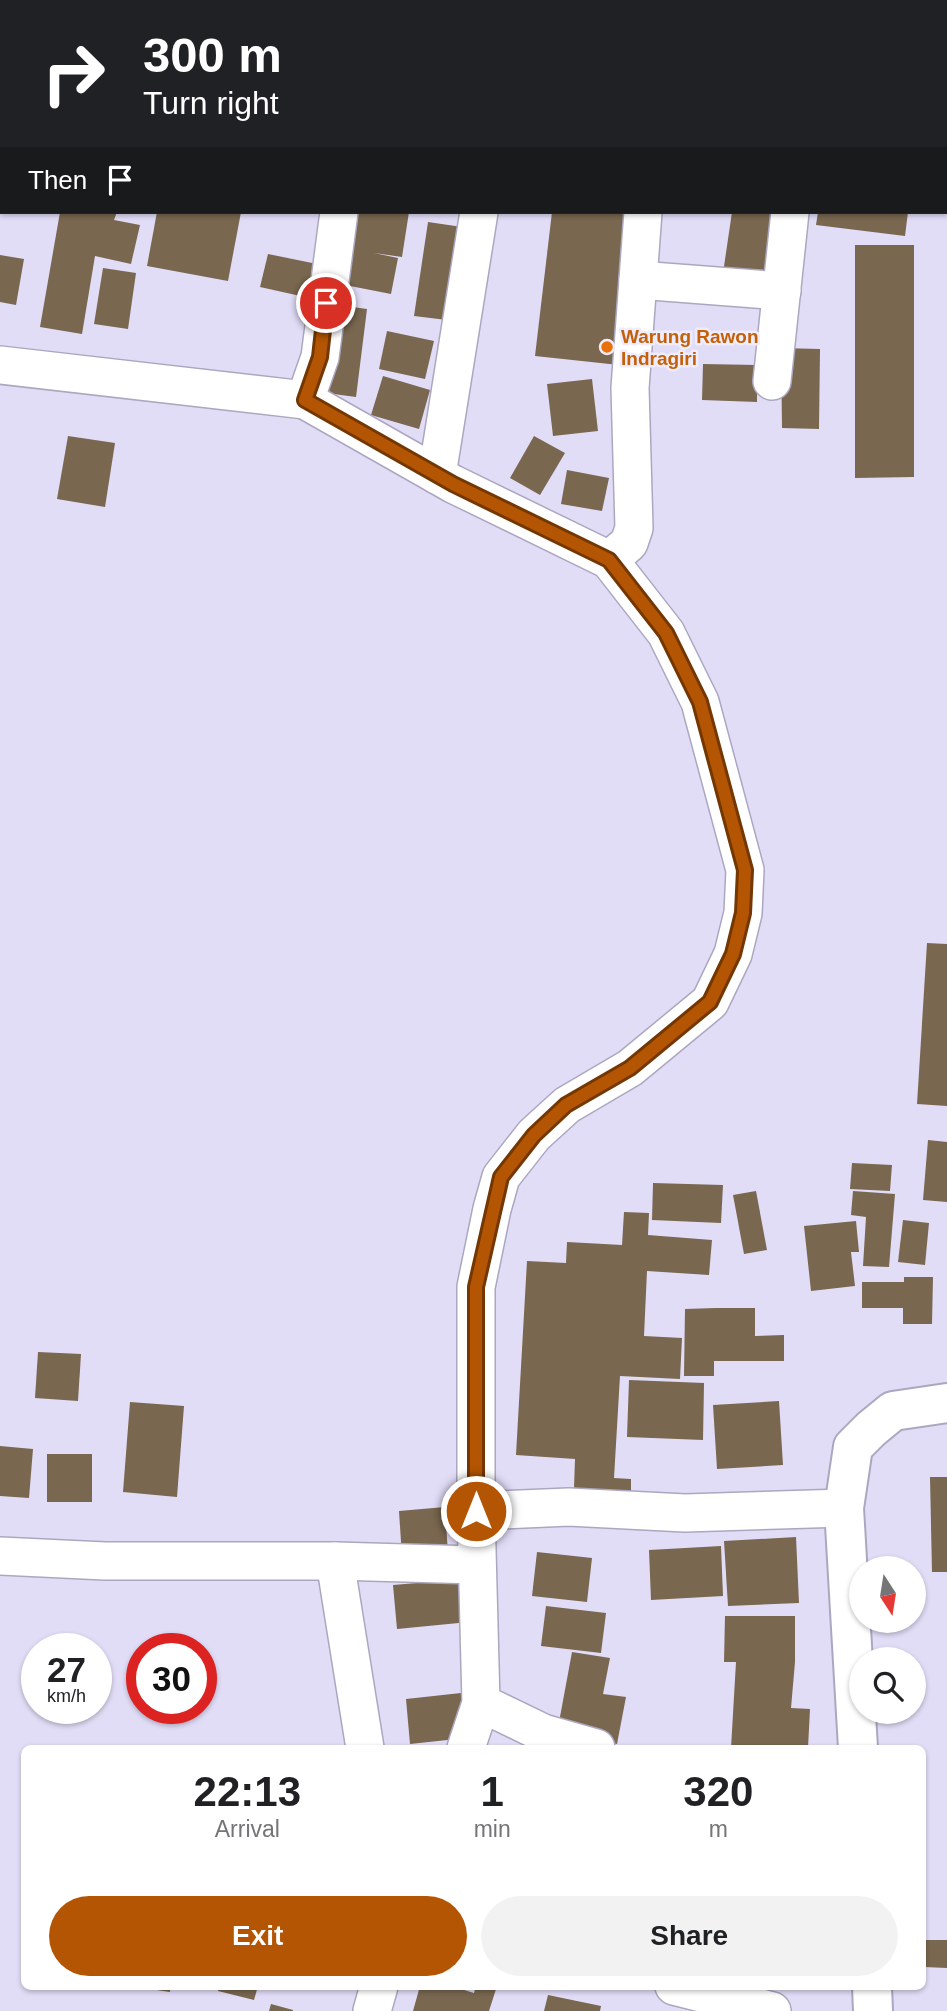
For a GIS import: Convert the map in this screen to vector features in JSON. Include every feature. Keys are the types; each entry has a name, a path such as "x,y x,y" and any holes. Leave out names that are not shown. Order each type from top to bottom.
{"street":[{"path":"305,400 320,357 339,214"},
{"path":"437,475 480,214"},
{"path":"609,560 629,543 634,528 630,388 643,214"},
{"path":"772,381 790,214"},
{"path":"638,280 782,290"},
{"path":"0,365 305,400 437,475 609,560 666,633 700,702 745,870 743,913 733,954 710,1002 630,1068 566,1105 534,1135 501,1177 476,1287 476,1565 481,1703 467,1745"},
{"path":"858,1745 845,1508 853,1447 893,1411 947,1403"},
{"path":"476,1511 569,1507 685,1513 845,1508"},
{"path":"0,1556 105,1561 335,1561 476,1565"},
{"path":"335,1561 365,1745"},
{"path":"481,1703 543,1733 585,1745"},
{"path":"372,2011 378,1990"},
{"path":"690,1990 772,2011"},
{"path":"872,1990 873,2011"}],"building":[{"path":"60,214 116,214 114,220 140,225 131,264 95,256 82,334 40,327"},
{"path":"157,214 241,214 228,281 147,266"},
{"path":"356,214 409,214 402,257 374,253 398,258 391,294 345,285"},
{"path":"552,214 636,214 619,365 535,356"},
{"path":"732,214 776,214 765,287 722,280"},
{"path":"818,214 908,214 905,236 816,225"},
{"path":"428,222 469,228 455,321 414,316"},
{"path":"855,245 914,245 914,477 855,478"},
{"path":"268,254 322,265 314,299 260,287"},
{"path":"0,255 24,259 16,305 0,302"},
{"path":"103,268 136,273 128,329 94,324"},
{"path":"338,305 367,309 356,397 326,393"},
{"path":"387,331 434,341 425,379 379,369"},
{"path":"781,348 820,349 819,429 782,428"},
{"path":"703,364 757,365 757,402 702,400"},
{"path":"383,376 430,390 419,429 371,415"},
{"path":"592,379 598,431 553,436 547,384"},
{"path":"68,436 115,443 105,507 57,499"},
{"path":"534,436 565,453 540,495 510,478"},
{"path":"567,470 609,478 602,511 561,504"},
{"path":"927,943 947,944 947,1106 917,1104"},
{"path":"928,1140 947,1142 947,1202 923,1200"},
{"path":"852,1163 892,1165 890,1191 850,1189"},
{"path":"653,1183 723,1185 721,1223 652,1220"},
{"path":"756,1191 767,1250 744,1254 733,1195"},
{"path":"853,1191 895,1194 889,1267 863,1266 866,1217 851,1215"},
{"path":"624,1212 649,1213 648,1235 712,1240 709,1275 647,1271 644,1336 682,1338 680,1379 620,1376 614,1478 631,1479 631,1491 574,1488 575,1459 516,1455 527,1261 566,1263 567,1242 622,1245"},
{"path":"903,1220 929,1223 925,1265 898,1262"},
{"path":"856,1221 859,1252 851,1252 855,1286 811,1291 804,1226"},
{"path":"904,1277 933,1277 932,1324 903,1324 903,1308 862,1308 862,1282 904,1282"},
{"path":"755,1308 755,1336 784,1335 784,1361 714,1361 714,1376 684,1376 685,1309"},
{"path":"38,1352 81,1354 78,1401 35,1398"},
{"path":"629,1380 704,1383 703,1440 627,1437"},
{"path":"779,1401 783,1465 717,1469 713,1405"},
{"path":"130,1402 184,1406 177,1497 123,1492"},
{"path":"0,1446 33,1449 29,1498 0,1496"},
{"path":"47,1454 92,1454 92,1502 47,1502"},
{"path":"930,1477 947,1477 947,1572 932,1572"},
{"path":"445,1507 448,1553 402,1557 399,1511"},
{"path":"796,1537 799,1603 728,1606 724,1541"},
{"path":"721,1546 723,1596 651,1600 649,1550"},
{"path":"537,1552 592,1558 587,1602 532,1596"},
{"path":"465,1579 469,1622 397,1629 393,1585"},
{"path":"546,1606 606,1613 601,1653 541,1646"},
{"path":"725,1616 795,1616 791,1708 810,1709 808,1745 731,1745 736,1662 724,1662"},
{"path":"572,1652 610,1658 603,1694 626,1697 617,1744 557,1733"},
{"path":"461,1693 466,1738 410,1744 406,1699"},
{"path":"926,1940 947,1940 947,1968 926,1967"},
{"path":"218,1990 257,1990 254,2000"},
{"path":"419,1990 464,1990 474,1993 475,1990 496,1990 489,2011 413,2011"},
{"path":"548,1995 601,2006 600,2011 544,2011"},
{"path":"271,2004 293,2010 293,2011 269,2011"}],"place":[{"name":"Warung Rawon Indragiri","path":"607,347"}],"route":[{"path":"326,303 320,357 305,400 453,484 609,560 666,633 700,702 745,870 743,913 733,954 710,1002 630,1068 566,1105 534,1135 501,1177 476,1287 476,1511"}]}
